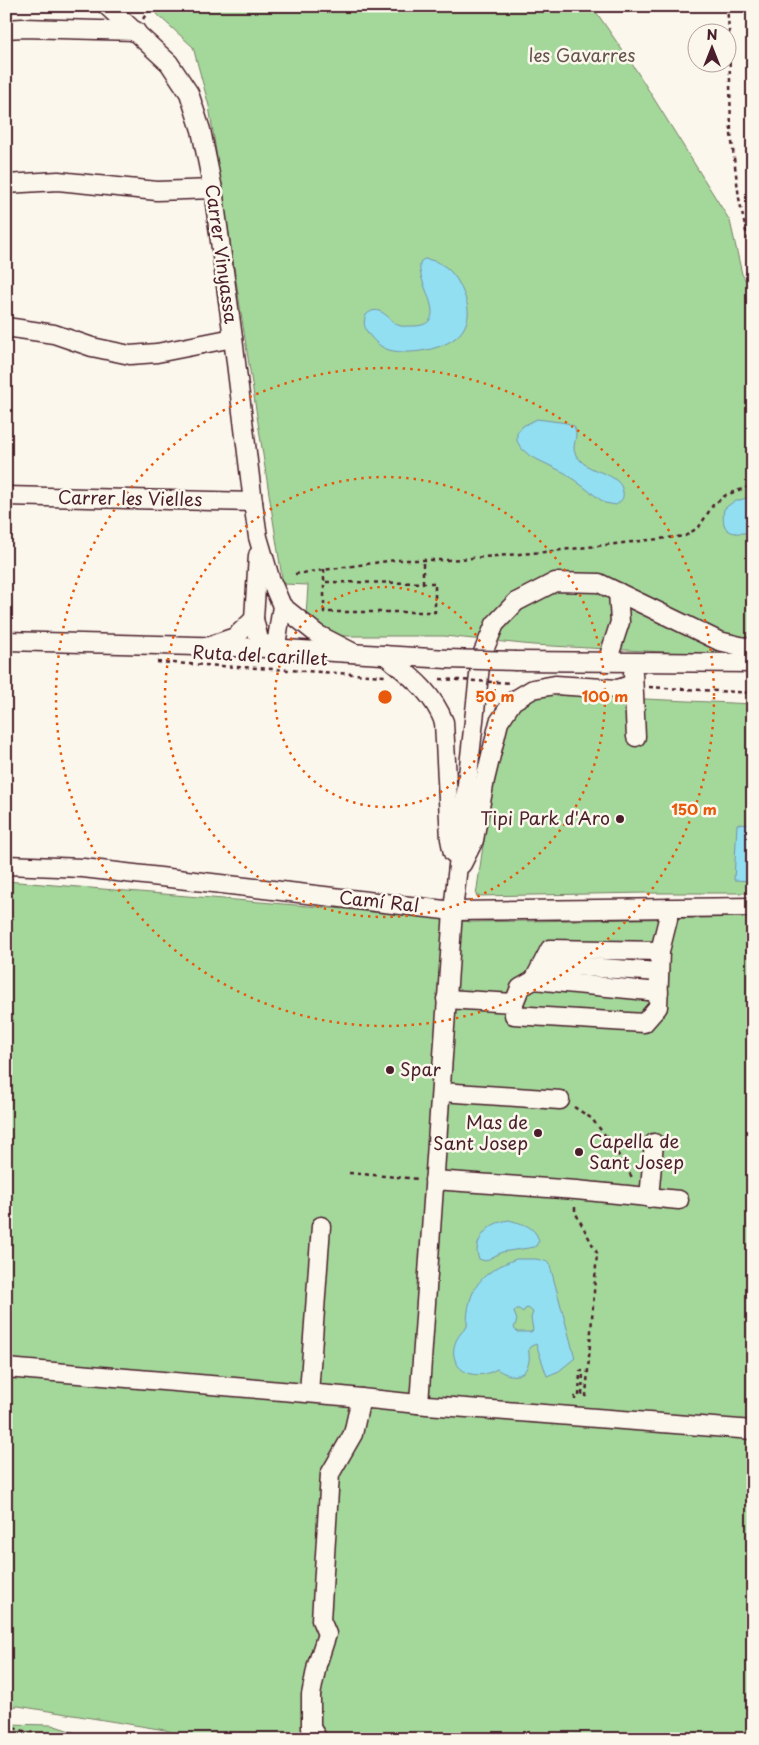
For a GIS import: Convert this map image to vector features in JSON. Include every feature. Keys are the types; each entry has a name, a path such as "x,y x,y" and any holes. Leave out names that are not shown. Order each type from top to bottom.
{"street":[{"name":"Carrer Vinyassa","path":"107,6 169,62 188,93 202,130 213,189 258,537"},
{"path":"6,30 23,28 136,31"},
{"path":"6,184 58,181 158,191 213,189"},
{"path":"6,327 54,334 92,347 130,355 157,353 233,338"},
{"name":"Carrer les Vielles","path":"6,496 253,502"},
{"path":"258,537 270,578 282,606 317,634 354,653"},
{"path":"258,537 257,592 254,619 259,640 269,648"},
{"path":"419,1404 452,915 481,658 495,624 516,602 555,582 600,583 719,641 753,649"},
{"path":"608,662 620,622 618,592"},
{"path":"269,648 277,639 282,606"},
{"path":"210,646 235,637 254,619"},
{"path":"6,641 269,648 447,659 633,663 753,663"},
{"path":"385,655 432,697 439,708 444,722 450,839 457,873"},
{"path":"633,663 636,737"},
{"path":"457,873 474,840 485,780 499,722 513,701 533,689 555,685 618,689 633,684"},
{"name":"Camí Ral","path":"6,865 83,868 452,915 753,907"},
{"path":"660,951 550,950 534,980 520,988 514,1003 514,1015 644,1023 658,1007 660,951 668,920 668,908"},
{"path":"543,964 659,972"},
{"path":"534,980 659,992"},
{"path":"446,999 514,1003"},
{"path":"440,1092 560,1100"},
{"path":"645,1197 654,1143"},
{"path":"434,1180 679,1200"},
{"path":"309,1393 321,1226"},
{"path":"6,1368 419,1404 753,1430"},
{"path":"318,1739 311,1728 311,1695 317,1665 327,1634 321,1620 330,1474 353,1434 361,1398"}],"path":[{"path":"727,6 731,134 739,198 753,265"},
{"path":"294,574 395,560 448,560 544,552 685,536 700,527 713,505 726,494 753,485"},
{"path":"423,559 423,583"},
{"path":"324,569 324,582 324,612 435,612 435,583 324,582"},
{"name":"Ruta del carillet","path":"156,662 412,678"},
{"path":"440,679 512,683"},
{"path":"633,684 672,689 753,693"},
{"path":"560,1100 591,1118 610,1141 645,1197"},
{"path":"349,1173 434,1180"},
{"path":"575,1212 597,1253 586,1396 582,1396 583,1372 580,1371 579,1397 575,1397"},
{"path":"6,1726 54,1738 89,1739"}],"green space":[{"name":"les Gavarres","path":"148,6 592,6 636,70 730,221 742,274 753,292 753,651 701,654 533,645 444,636 336,636 306,616 308,585 283,584 209,106 193,47"},
{"name":"Tipi Park d'Aro","path":"544,691 607,693 645,699 753,704 753,893 476,896 497,745 516,709"},
{"path":"6,881 344,909 472,922 753,917 753,1739 195,1739 165,1730 18,1706 6,1707"},
{"path":"6,1724 52,1725 94,1739 6,1739"}],"water":[{"path":"424,259 446,267 457,280 468,310 465,326 460,334 452,340 432,349 398,352 386,349 380,346 367,331 364,322 366,315 371,311 379,311 402,326 423,325 430,319 432,311 430,301 420,269 421,261"},
{"path":"537,419 567,423 574,426 576,434 574,452 587,466 615,479 619,483 623,492 621,501 616,505 605,503 565,473 530,456 521,448 517,441 517,433 523,426"},
{"path":"753,496 753,532 734,533 729,531 724,524 724,509 733,502"},
{"path":"737,824 753,825 753,881 734,880"},
{"path":"509,1220 528,1226 535,1232 539,1241 535,1247 502,1252 485,1261 479,1259 477,1254 478,1244 485,1231 499,1222"},
{"path":"516,1259 536,1259 549,1262 575,1358 559,1371 547,1376 536,1344 529,1348 527,1367 521,1374 507,1374 497,1369 484,1374 473,1374 464,1371 458,1365 454,1357 454,1347 458,1337 467,1327 473,1292 485,1276","holes":["528,1308 533,1312 531,1318 533,1330 531,1332 517,1332 514,1328 517,1320 514,1312 517,1309 523,1312"]}],"place":[{"name":"Tipi Park d'Aro","path":"620,819"},
{"name":"Spar","path":"390,1070"},
{"name":"Mas de Sant Josep","path":"538,1133"},
{"name":"Capella de Sant Josep","path":"579,1152"}]}
